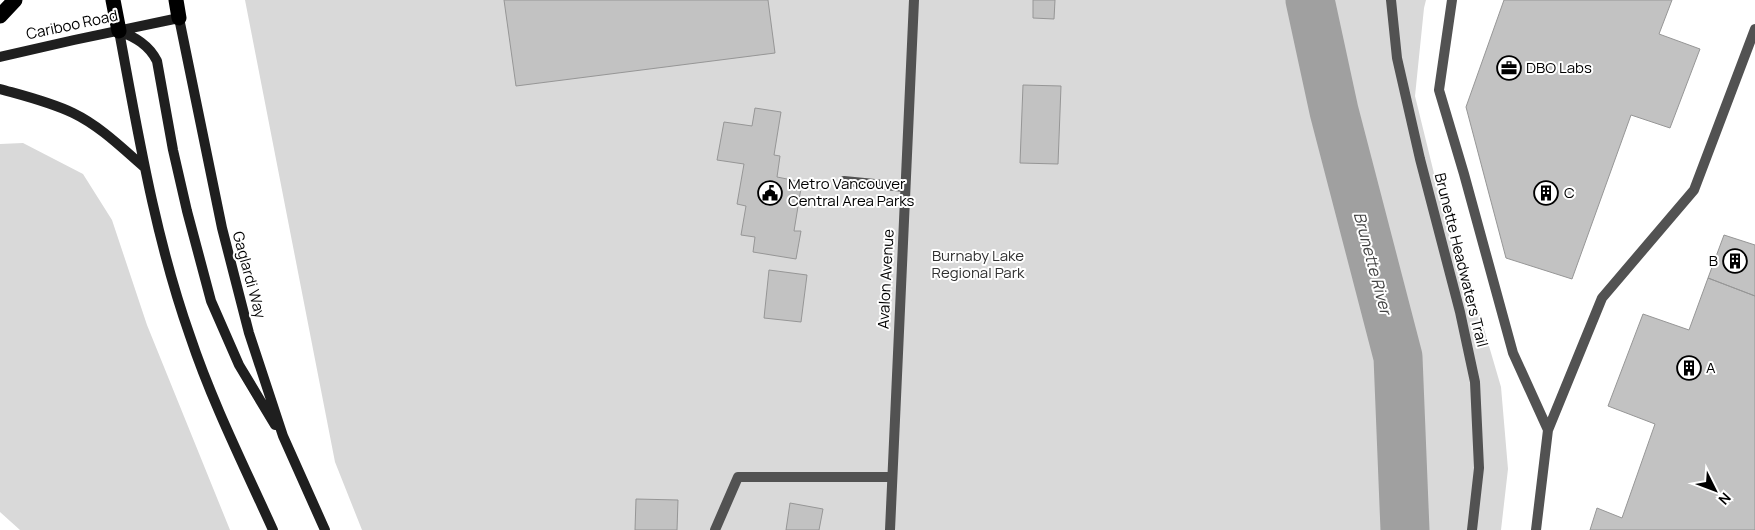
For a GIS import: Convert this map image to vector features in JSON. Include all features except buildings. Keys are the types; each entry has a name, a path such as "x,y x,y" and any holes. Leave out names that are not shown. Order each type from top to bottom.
{"highway":[{"path":"0,16 15,0"},
{"path":"113,0 119,31"},
{"path":"176,0 179,18"}],"main road":[{"name":"Cariboo Road","path":"0,57 179,18"},
{"name":"Gaglardi Way","path":"179,18 228,255 254,352 283,436 325,530"},
{"path":"119,31 144,167 170,272 189,335 216,403 273,530"},
{"path":"119,31 143,44 154,55 192,233 211,301 239,365 260,402 283,436"},
{"path":"0,89 45,101 74,113 100,129 144,167"}],"street":[{"name":"Avalon Avenue","path":"890,530 914,0"},
{"name":"Brunette Headwaters Trail","path":"1391,0 1397,58 1420,159 1460,312 1475,382 1479,468 1472,530"},
{"path":"1452,0 1439,90 1513,353 1548,430"},
{"path":"1536,530 1548,430 1602,298 1694,190 1755,29"},
{"path":"844,181 905,187"},
{"path":"715,530 738,477 892,477"}],"green space":[{"name":"Burnaby Lake Regional Park","path":"245,0 1426,0 1415,96 1467,308 1472,303 1477,305 1501,387 1508,469 1501,530 362,530 335,462"},
{"path":"23,143 83,174 112,220 147,325 230,530 20,530 0,512 0,144"}],"waterway":[{"name":"Brunette River","path":"1310,0 1334,111 1398,357 1405,530"}],"place":[{"name":"DBO Labs","path":"1509,68"},
{"name":"Metro Vancouver Central Area Parks","path":"770,193"},
{"name":"C","path":"1546,193"},
{"name":"B","path":"1735,261"},
{"name":"A","path":"1689,368"}]}
